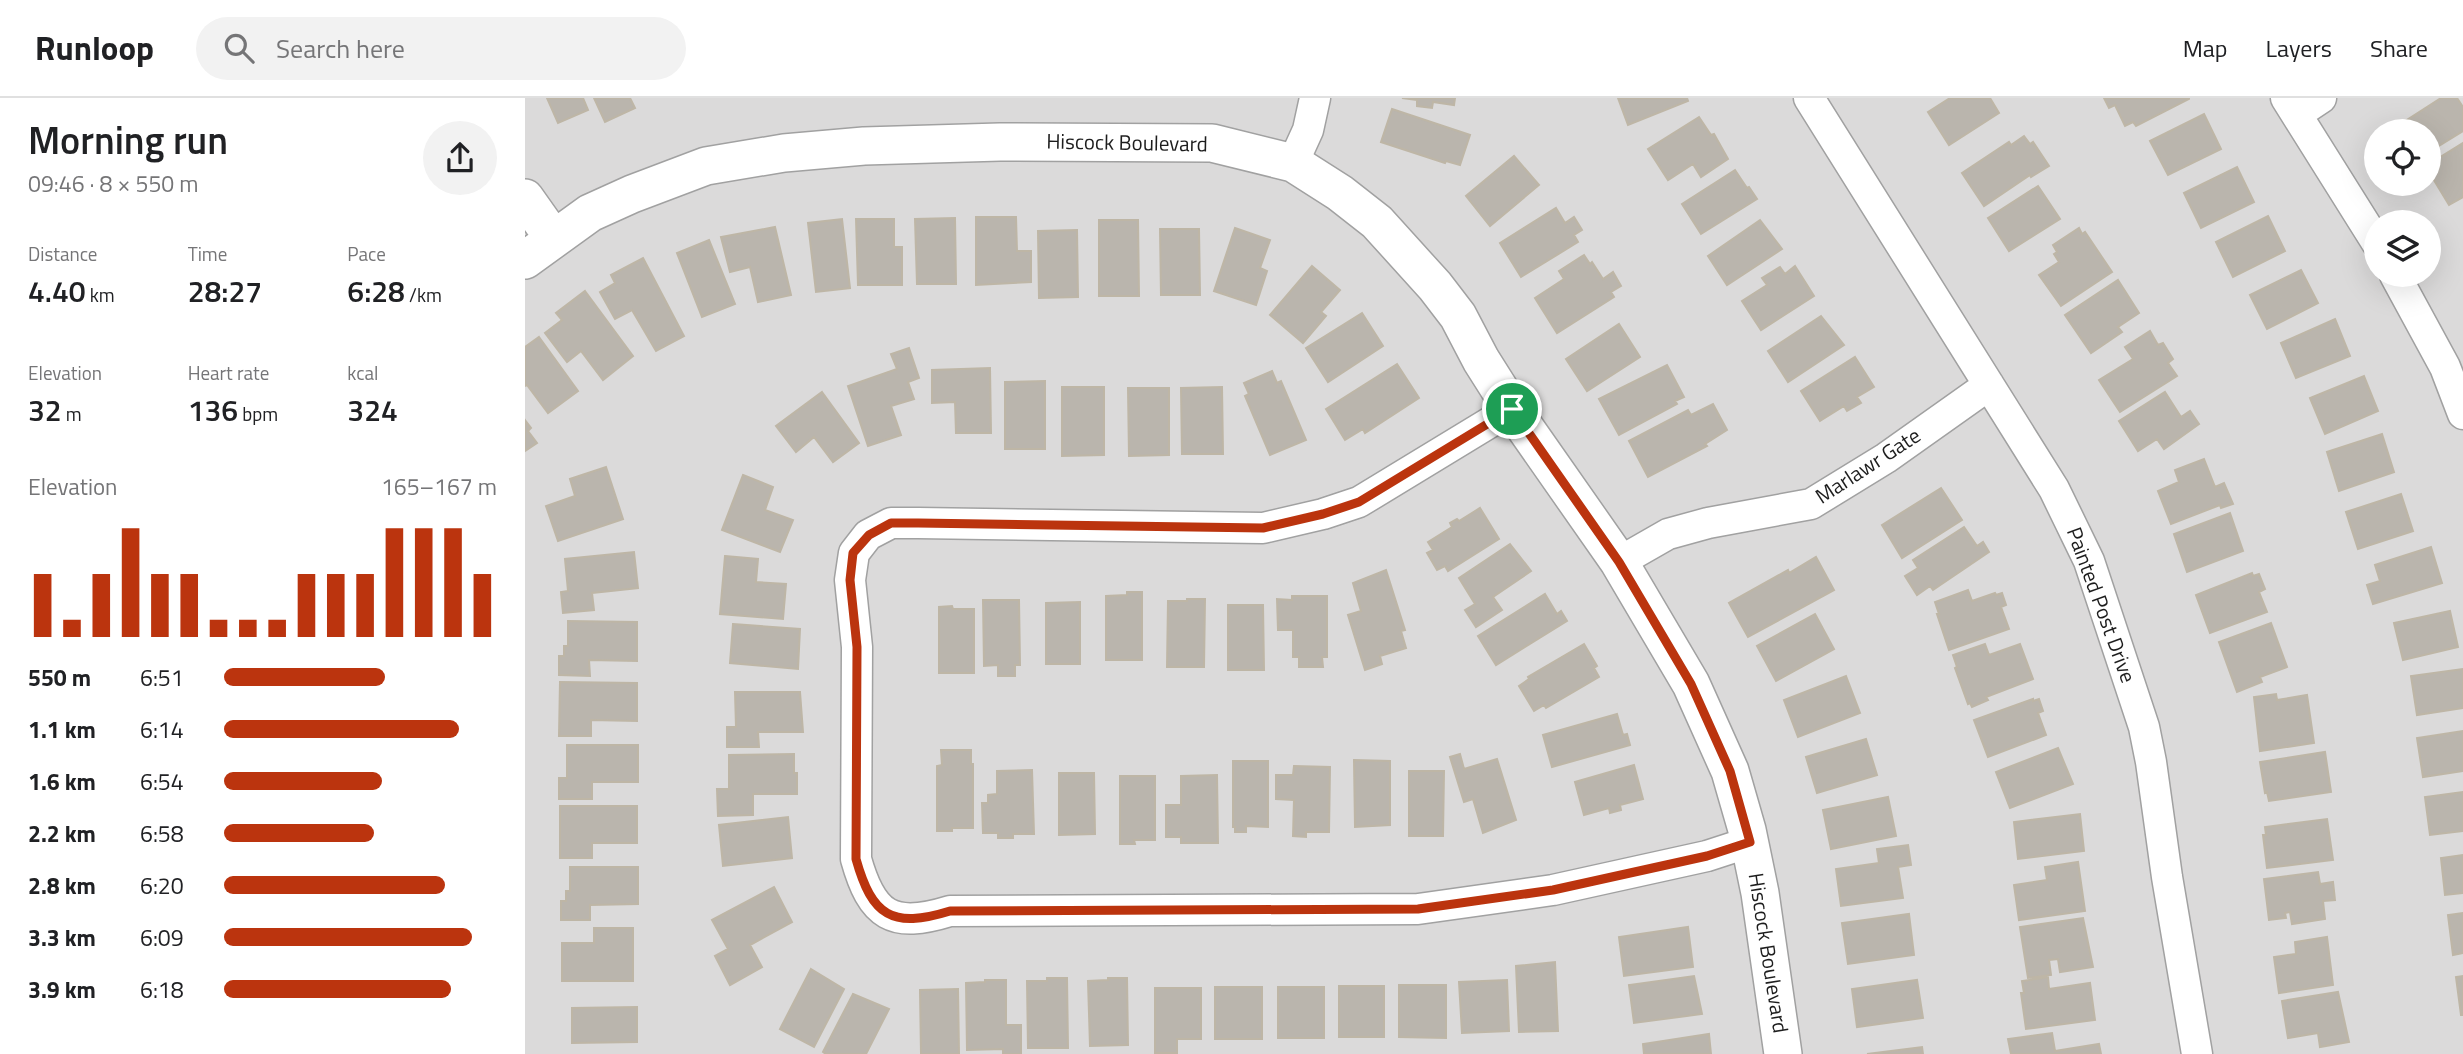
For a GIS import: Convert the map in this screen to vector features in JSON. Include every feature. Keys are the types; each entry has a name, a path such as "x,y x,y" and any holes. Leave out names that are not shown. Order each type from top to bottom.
{"street":[{"path":"1293,163 1308,130 1315,98"},
{"name":"Painted Post Drive","path":"1809,98 2054,489 2083,549 2144,727 2197,1054"},
{"path":"2301,103 2321,158 2364,223"},
{"name":"Hiscock Boulevard","path":"539,249 590,213 706,166 827,148 1000,142 1212,143 1293,163 1340,193 1377,222 1435,286 1458,316 1481,360 1512,409 1619,562 1691,684 1730,771 1750,842 1764,917 1783,1054"},
{"path":"525,198 539,249"},
{"path":"2402,287 2445,367 2463,414"},
{"name":"Marlawr Gate","path":"1619,562 1668,534 1708,523 1811,504 1886,458 1989,385"},
{"path":"1512,409 1359,502 1323,514 1263,528 891,523 869,535 853,553 850,580 857,647 856,859 865,889 878,908 894,917 916,919 950,911 1418,909 1553,890 1707,856 1750,842"}],"shaded area":[{"path":"525,98 2463,98 2463,1054 525,1054"}],"building":[{"path":"547,98 583,98 588,110 558,123"},
{"path":"594,98 630,98 635,108 605,122"},
{"path":"1402,98 1455,98 1454,105 1433,102 1432,108 1417,106 1417,100"},
{"path":"1618,98 1687,98 1688,101 1628,125"},
{"path":"1950,98 1990,98 1999,113 1949,145 1928,112"},
{"path":"2104,98 2189,99 2136,126 2133,122 2125,126 2115,105 2109,108"},
{"path":"2441,98 2457,98 2463,107 2463,131 2441,145 2441,119 2408,119"},
{"path":"1392,109 1470,135 1460,165 1446,161 1445,163 1381,142"},
{"path":"2204,114 2221,149 2168,175 2150,141"},
{"path":"1699,117 1711,135 1714,134 1728,159 1701,177 1693,164 1668,180 1648,149"},
{"path":"2024,136 2030,144 2033,142 2049,166 2031,177 2030,175 1984,206 1962,173 2009,142 2011,145"},
{"path":"2463,143 2463,197 2449,205 2441,192 2441,157"},
{"path":"1514,156 1539,185 1490,226 1466,196"},
{"path":"2237,167 2254,202 2201,228 2184,193"},
{"path":"1735,170 1757,199 1701,234 1682,204"},
{"path":"2038,186 2060,219 2009,251 1988,218"},
{"path":"1556,208 1565,223 1574,217 1582,230 1574,235 1578,242 1521,277 1500,243"},
{"path":"2268,216 2285,251 2233,277 2216,242"},
{"path":"976,217 1016,217 1017,251 1031,251 1031,282 976,285"},
{"path":"955,218 956,284 917,284 915,219"},
{"path":"842,219 850,288 816,292 808,223"},
{"path":"856,219 894,219 894,247 902,247 902,285 858,285"},
{"path":"1099,220 1138,220 1139,296 1099,296"},
{"path":"1760,220 1782,249 1727,285 1708,256"},
{"path":"775,227 791,295 758,302 750,267 730,272 721,237"},
{"path":"1235,228 1270,240 1260,268 1267,271 1256,305 1214,291"},
{"path":"2079,228 2082,234 2085,232 2112,272 2061,306 2039,275 2059,262 2053,245"},
{"path":"1160,229 1199,229 1200,295 1161,295"},
{"path":"1077,230 1078,297 1039,298 1038,231"},
{"path":"709,240 735,304 702,317 677,253"},
{"path":"1584,255 1603,279 1613,272 1621,286 1611,292 1614,297 1557,333 1535,298 1564,279 1559,271"},
{"path":"643,258 684,336 656,351 632,310 615,319 600,292 615,283 611,275"},
{"path":"1312,266 1340,290 1321,312 1326,316 1303,343 1270,315"},
{"path":"1795,266 1814,296 1761,330 1742,301 1767,285 1762,278 1780,267 1785,274"},
{"path":"2301,270 2318,303 2267,329 2250,295"},
{"path":"2118,280 2139,313 2118,327 2122,332 2091,353 2065,315"},
{"path":"585,291 633,356 603,380 581,351 567,362 545,333 562,320 556,313"},
{"path":"1362,313 1383,346 1328,382 1306,348"},
{"path":"1821,316 1844,345 1788,382 1768,351"},
{"path":"2335,319 2350,356 2296,378 2281,343"},
{"path":"1619,324 1640,357 1587,391 1566,359"},
{"path":"2150,331 2158,345 2163,343 2173,359 2168,363 2177,376 2120,412 2099,380 2133,359 2125,347"},
{"path":"539,337 578,391 548,413 527,385 525,386 525,347"},
{"path":"909,348 919,378 908,382 914,399 891,406 901,435 868,446 848,386 897,369 891,354"},
{"path":"1855,357 1874,387 1857,397 1861,403 1847,411 1844,406 1820,421 1801,391"},
{"path":"1397,364 1419,398 1365,433 1363,429 1345,440 1326,409"},
{"path":"1667,365 1684,397 1675,401 1677,404 1619,435 1599,399"},
{"path":"990,368 991,433 956,433 955,402 932,403 932,370"},
{"path":"1272,371 1277,383 1281,381 1306,440 1270,455 1245,396 1249,394 1244,383"},
{"path":"2364,376 2378,411 2325,434 2310,398"},
{"path":"1045,381 1045,449 1005,449 1005,382"},
{"path":"1062,387 1104,387 1104,455 1062,456"},
{"path":"1222,387 1223,454 1182,454 1181,388"},
{"path":"1128,388 1169,388 1169,455 1129,456"},
{"path":"822,392 859,443 833,462 814,437 796,452 776,426"},
{"path":"2165,392 2181,417 2190,411 2199,424 2164,449 2157,439 2138,451 2119,421"},
{"path":"1713,404 1727,430 1705,444 1707,446 1648,477 1629,441 1688,410 1691,415"},
{"path":"525,420 531,428 528,431 537,443 525,451"},
{"path":"2382,434 2394,472 2339,491 2327,452"},
{"path":"2204,459 2215,487 2224,483 2233,504 2221,508 2220,505 2171,524 2158,491 2179,482 2175,470"},
{"path":"606,467 623,519 558,541 546,506 575,496 570,479"},
{"path":"743,475 773,487 765,510 793,520 780,552 722,530"},
{"path":"1941,488 1962,520 1902,558 1882,525"},
{"path":"2401,494 2413,531 2358,549 2346,512"},
{"path":"1480,508 1499,539 1448,571 1445,566 1437,570 1427,553 1433,550 1428,542 1452,527 1450,523 1457,519 1459,521"},
{"path":"2230,513 2243,551 2187,572 2174,534"},
{"path":"1964,527 1977,546 1983,542 1989,552 1933,590 1930,586 1917,595 1905,576 1918,568 1913,560"},
{"path":"1510,544 1531,571 1493,597 1502,610 1476,627 1465,610 1475,604 1459,578"},
{"path":"2431,547 2442,583 2373,604 2367,585 2380,581 2375,565"},
{"path":"634,552 638,588 592,593 594,610 563,613 561,592 568,591 565,559"},
{"path":"725,556 758,559 756,582 786,584 783,619 720,614"},
{"path":"1816,557 1834,590 1748,637 1729,603"},
{"path":"1386,570 1405,630 1401,631 1406,648 1380,656 1382,664 1365,670 1348,615 1361,611 1353,583"},
{"path":"2252,573 2253,576 2259,574 2265,589 2259,592 2267,612 2210,633 2196,595"},
{"path":"1968,590 1972,601 2002,593 2006,605 2001,607 2009,629 1949,650 1935,602"},
{"path":"1127,592 1142,592 1142,660 1106,660 1106,596 1127,595"},
{"path":"1545,594 1557,614 1561,611 1567,621 1496,665 1478,636"},
{"path":"1292,596 1327,596 1327,657 1322,657 1323,667 1299,667 1299,657 1293,657 1293,630 1278,630 1277,599 1292,600"},
{"path":"1205,599 1204,667 1167,667 1168,601"},
{"path":"983,600 1019,600 1020,665 1015,665 1015,676 998,676 998,665 984,666"},
{"path":"1080,602 1080,664 1046,664 1046,603"},
{"path":"1228,605 1263,605 1264,670 1228,670"},
{"path":"952,606 953,609 974,609 974,673 939,673 939,607"},
{"path":"2450,611 2458,647 2403,660 2394,623"},
{"path":"1815,614 1834,649 1776,681 1757,646"},
{"path":"568,621 637,622 637,661 589,660 590,676 559,675 559,656 564,656 564,646 568,646"},
{"path":"2271,623 2287,667 2260,677 2262,682 2237,692 2219,642"},
{"path":"733,624 800,629 798,669 730,663"},
{"path":"1584,644 1597,666 1594,668 1599,677 1546,708 1544,705 1534,711 1519,686 1529,679 1528,677"},
{"path":"1985,644 1989,655 2020,644 2033,679 1986,697 1988,700 1972,707 1968,704 1953,655"},
{"path":"2463,669 2463,708 2417,715 2411,676"},
{"path":"1846,676 1860,713 1798,737 1784,700"},
{"path":"560,682 637,683 637,721 591,720 591,736 559,736"},
{"path":"735,692 800,692 803,732 758,732 759,747 727,747 727,727 736,727"},
{"path":"2276,694 2277,700 2307,695 2314,743 2260,751 2254,697"},
{"path":"2039,699 2043,711 2038,713 2046,735 1988,757 1974,720"},
{"path":"1617,714 1623,735 1627,734 1630,745 1552,767 1543,735"},
{"path":"2463,731 2463,771 2423,777 2417,738"},
{"path":"1866,739 1877,775 1817,793 1806,757"},
{"path":"567,745 638,745 638,782 592,782 592,799 559,799 559,778 567,778"},
{"path":"2058,748 2073,784 2010,808 1996,772"},
{"path":"941,750 971,750 973,828 937,831 937,766 942,765"},
{"path":"2325,752 2331,792 2269,801 2260,762"},
{"path":"794,754 797,794 753,794 753,815 718,816 717,789 729,789 729,755"},
{"path":"1460,754 1464,769 1497,759 1516,820 1483,833 1473,799 1464,802 1450,757"},
{"path":"1354,760 1390,761 1390,825 1355,827"},
{"path":"1233,761 1268,761 1268,827 1246,826 1246,832 1235,832"},
{"path":"1634,765 1643,799 1620,805 1621,810 1610,813 1609,808 1584,815 1575,782"},
{"path":"1294,766 1330,767 1329,832 1306,832 1306,837 1293,836 1294,800 1276,799 1276,775 1293,775"},
{"path":"1032,770 1034,834 1013,834 1013,838 998,838 998,833 983,833 982,803 988,803 988,795 997,794 997,771"},
{"path":"1409,771 1444,771 1443,836 1409,836"},
{"path":"1059,773 1094,773 1095,834 1059,835"},
{"path":"1217,775 1218,843 1181,843 1181,837 1166,837 1166,805 1181,805 1181,776"},
{"path":"1120,776 1155,776 1155,840 1134,840 1135,844 1120,844"},
{"path":"2463,792 2463,831 2430,835 2425,797"},
{"path":"1888,797 1896,836 1831,849 1823,810"},
{"path":"560,806 637,806 637,843 592,843 592,858 560,858"},
{"path":"2080,814 2084,851 2018,859 2014,822"},
{"path":"788,817 792,858 723,866 719,825"},
{"path":"2327,819 2333,860 2267,868 2263,835 2266,835 2265,827"},
{"path":"1908,845 1911,865 1898,867 1903,898 1841,906 1836,869 1879,863 1877,849"},
{"path":"2463,855 2463,893 2445,895 2441,858"},
{"path":"2078,862 2085,911 2019,920 2014,885 2047,880 2045,867"},
{"path":"570,867 638,867 638,904 590,905 590,920 561,920 561,901 566,901 566,891 570,891"},
{"path":"2318,872 2320,884 2333,882 2335,900 2323,901 2325,919 2292,924 2290,912 2285,913 2286,918 2269,920 2264,879"},
{"path":"774,887 792,922 750,945 762,967 730,985 715,956 728,949 712,920"},
{"path":"2463,913 2463,953 2453,955 2448,915"},
{"path":"1909,914 1914,955 1848,964 1842,923"},
{"path":"2083,918 2093,967 2060,972 2058,959 2049,960 2051,975 2028,978 2020,927"},
{"path":"1688,927 1693,967 1624,976 1619,937"},
{"path":"594,928 633,928 633,981 562,981 562,943 594,943"},
{"path":"2327,937 2333,985 2279,993 2274,957 2296,954 2295,942"},
{"path":"1555,962 1558,1031 1519,1032 1516,966"},
{"path":"811,969 844,989 814,1047 780,1029"},
{"path":"1694,976 1702,1014 1634,1023 1629,985"},
{"path":"2463,976 2463,1015 2461,1015 2456,977"},
{"path":"2048,977 2049,989 2090,983 2095,1020 2026,1029 2022,981"},
{"path":"1047,978 1067,978 1068,1048 1028,1048 1027,981 1047,981"},
{"path":"1127,978 1128,1045 1090,1046 1088,981"},
{"path":"1006,980 1006,1025 1021,1025 1021,1054 1003,1054 1003,1049 967,1050 966,983"},
{"path":"1507,980 1509,1031 1462,1033 1459,982"},
{"path":"1917,980 1923,1018 1857,1027 1852,989"},
{"path":"1399,985 1446,985 1446,1038 1399,1037"},
{"path":"1339,986 1384,986 1384,1037 1339,1037"},
{"path":"1215,987 1262,987 1262,1039 1215,1039"},
{"path":"1278,987 1324,987 1324,1038 1278,1038"},
{"path":"1155,988 1201,988 1201,1039 1177,1039 1177,1053 1155,1053"},
{"path":"958,989 959,1054 921,1054 920,990"},
{"path":"2338,992 2349,1042 2320,1047 2318,1033 2288,1038 2282,1001"},
{"path":"853,994 889,1009 866,1054 826,1054 823,1052"},
{"path":"637,1007 637,1042 572,1043 572,1008"},
{"path":"2052,1033 2055,1051 2099,1044 2101,1054 2011,1054 2008,1039"},
{"path":"1709,1034 1711,1054 1644,1054 1643,1044"},
{"path":"1922,1047 1923,1054 1867,1054"}],"route":[{"path":"1512,409 1619,562 1691,684 1730,771 1750,842 1707,856 1553,890 1418,909 950,911 916,919 894,917 878,908 865,889 856,859 857,647 850,580 853,553 869,535 891,523 1263,528 1323,514 1359,502 1512,409"}]}
